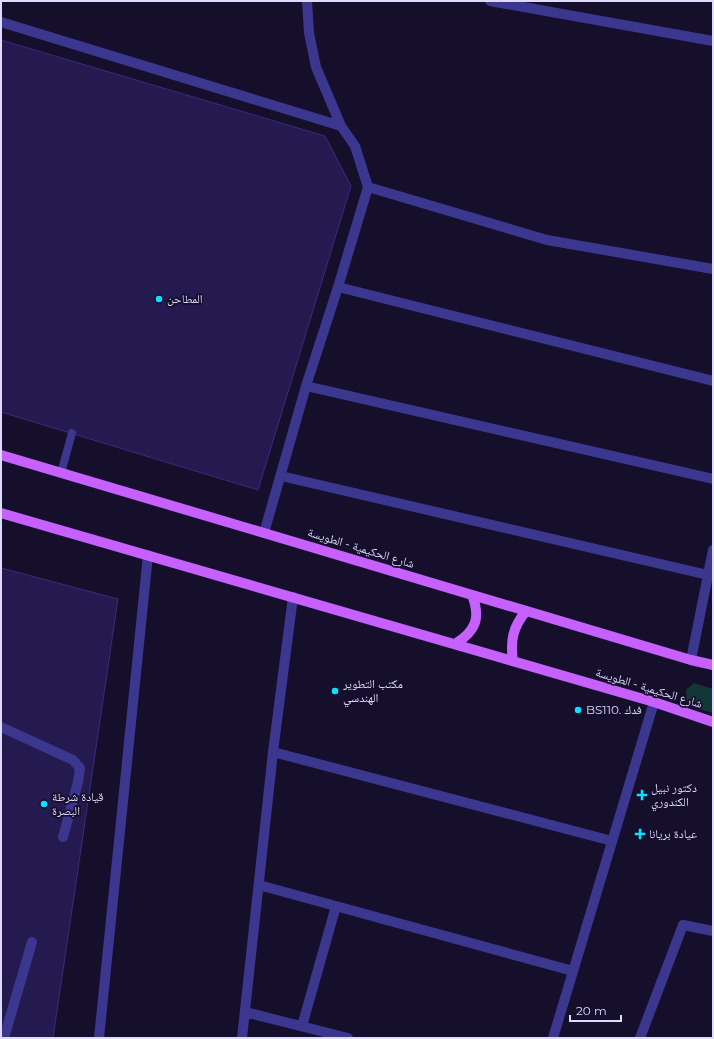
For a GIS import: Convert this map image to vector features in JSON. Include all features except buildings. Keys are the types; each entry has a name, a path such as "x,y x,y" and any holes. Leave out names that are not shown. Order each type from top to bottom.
{"main road":[{"name":"شارع الحكيمية - الطويسة","path":"1,456 713,666"},
{"name":"شارع الحكيمية - الطويسة","path":"1,513 654,702 713,722"},
{"path":"455,644 464,639 475,623 477,614 476,604 472,595"},
{"path":"513,661 513,634 516,626 526,611"}],"street":[{"path":"264,533 306,386 368,187 355,146 341,126 316,67 309,33 307,1"},
{"path":"490,1 713,41"},
{"path":"1,22 341,126"},
{"path":"368,187 547,240 713,269"},
{"path":"338,287 713,381"},
{"path":"306,386 713,479"},
{"path":"281,476 708,575"},
{"path":"691,660 713,550"},
{"path":"99,1038 148,555"},
{"path":"242,1038 273,752 293,597"},
{"path":"553,1038 654,702"},
{"path":"1,727 73,760 80,768 78,782 63,837"},
{"path":"273,752 612,841"},
{"path":"259,885 573,971"},
{"path":"302,1026 336,906"},
{"path":"640,1038 683,925 713,931"},
{"path":"4,1038 32,942"},
{"path":"245,1012 348,1038"}],"lane":[{"path":"61,473 72,434"}],"green space":[{"path":"694,683 713,689 713,713 696,708 687,700 686,690"}],"place":[{"name":"المطاحن","path":"159,299"},
{"name":"مكتب التطوير الهندسي","path":"335,691"},
{"name":"BS110. فدك","path":"578,710"},
{"name":"دكتور نبيل الكندوري","path":"642,795"},
{"name":"قيادة شرطة البصرة","path":"44,804"},
{"name":"عيادة بريانا","path":"640,834"}]}
